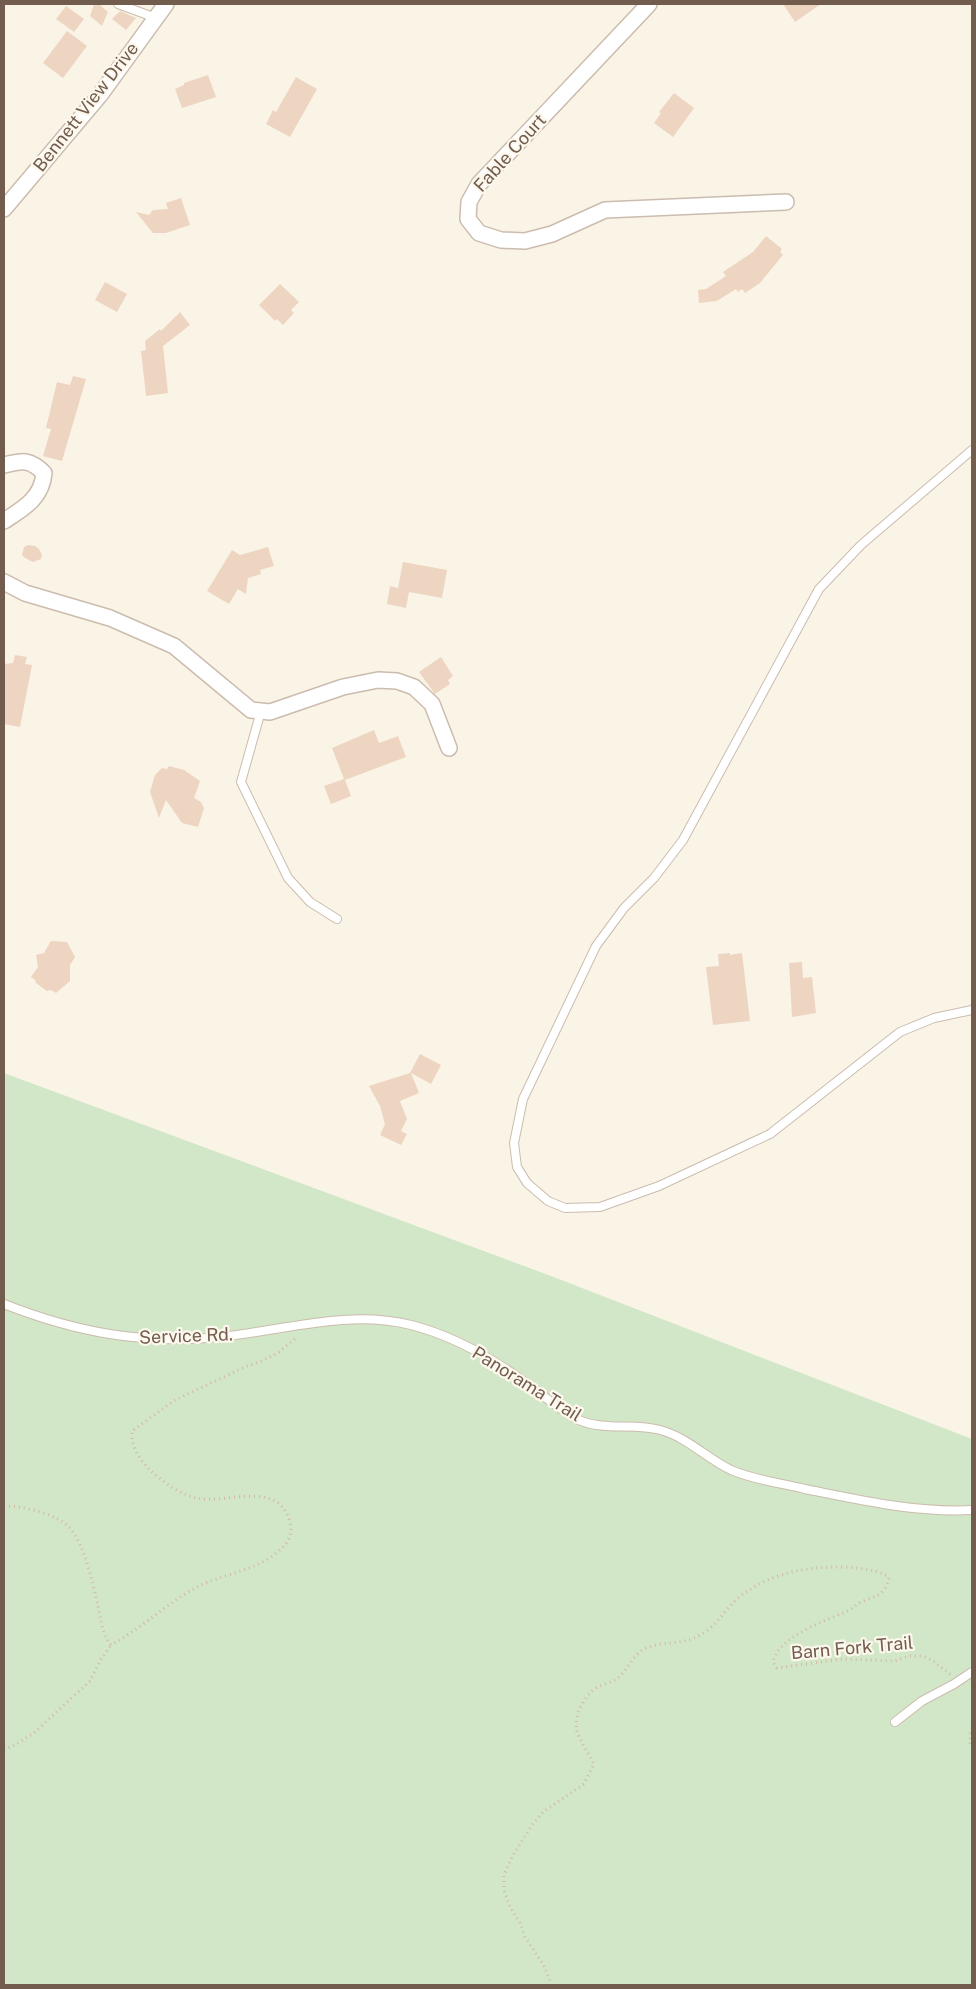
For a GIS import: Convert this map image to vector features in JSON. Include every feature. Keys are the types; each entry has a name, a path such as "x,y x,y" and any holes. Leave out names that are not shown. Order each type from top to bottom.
{"street":[{"name":"Bennett View Drive","path":"4,209 100,95 166,4"},
{"name":"Fable Court","path":"648,4 479,184 469,202 468,219 479,233 500,240 525,241 552,234 605,210 786,202"},
{"path":"4,465 23,461 35,464 44,473 43,484 39,494 4,521"},
{"path":"4,582 25,593 110,618 174,646 251,710 270,712 344,687 378,680 397,681 414,687 432,704 449,748"}],"lane":[{"path":"118,4 156,18"},
{"path":"972,450 861,545 819,589 683,840 654,878 624,908 596,946 523,1099 514,1143 517,1167 527,1183 548,1201 565,1208 600,1207 660,1186 770,1134 900,1032 934,1018 972,1010"},
{"path":"261,711 241,782 288,878 310,902 337,919"},
{"name":"Service Rd.","path":"4,1304 44,1320 141,1339 218,1337 311,1323"},
{"name":"Panorama Trail","path":"311,1323 381,1319 412,1325 466,1346 498,1364 534,1388 562,1410 582,1421 641,1426 660,1430 680,1437 711,1458 741,1473 861,1501 922,1509 972,1510"},
{"path":"895,1722 922,1701 972,1672"}],"path":[{"path":"4,1750 35,1732 90,1681 101,1659 111,1645 131,1634 165,1608 199,1586 217,1578 247,1569 285,1546 291,1535 290,1523 281,1506 271,1500 248,1495 206,1499 196,1498 172,1488 153,1473 139,1457 133,1446 132,1431 189,1392 279,1352 311,1323"},
{"path":"4,1506 44,1512 69,1527 82,1548 96,1598 104,1637 111,1645"},
{"name":"Barn Fork Trail","path":"552,1985 543,1964 525,1937 520,1923 510,1907 504,1890 504,1874 532,1825 543,1812 584,1784 594,1764 577,1732 582,1704 590,1692 600,1685 619,1678 636,1654 648,1647 688,1641 702,1635 739,1598 756,1586 789,1572 806,1568 847,1567 884,1573 889,1578 888,1583 881,1593 859,1603 846,1612 805,1630 792,1639 774,1656 773,1662 777,1668 843,1659 895,1662 909,1656 922,1656 932,1660 959,1681"},
{"path":"972,1728 970,1734 970,1744 972,1745"}],"green space":[{"path":"4,1073 551,1276 972,1439 972,1985 4,1985"}],"building":[{"path":"94,4 99,4 108,12 102,26 90,16"},
{"path":"783,4 821,4 795,22"},
{"path":"66,6 84,19 74,32 56,19"},
{"path":"120,11 136,18 126,30 112,19"},
{"path":"67,31 87,46 63,78 43,63"},
{"path":"208,75 216,97 182,108 175,89 184,85 184,83"},
{"path":"296,77 317,89 290,137 266,124 273,110 276,112"},
{"path":"674,93 694,108 673,137 654,123 661,113 659,112"},
{"path":"181,198 190,225 166,233 153,233 136,212 149,215 153,210 168,209 166,203"},
{"path":"766,236 782,249 780,252 783,255 760,283 745,293 742,289 738,292 736,289 717,301 699,303 698,290 706,289 726,276 723,272 753,252"},
{"path":"105,282 127,294 117,312 95,300"},
{"path":"280,284 299,302 291,310 294,313 283,325 277,319 275,321 259,305"},
{"path":"180,312 190,325 163,346 168,393 146,396 141,351 146,350 145,341 160,329 161,331"},
{"path":"73,376 86,379 62,461 43,456 51,429 46,428 57,382 70,385"},
{"path":"28,545 39,549 42,555 41,559 33,562 22,555 24,547"},
{"path":"268,547 274,566 260,570 261,574 248,578 246,594 238,589 229,604 207,591 232,550 240,555"},
{"path":"403,562 447,570 442,598 409,592 406,608 387,604 390,586 398,588"},
{"path":"15,655 27,657 25,664 32,665 20,727 4,724 4,664 13,663"},
{"path":"441,657 453,676 448,680 450,684 435,694 419,672"},
{"path":"374,730 379,743 398,736 406,757 345,780 351,796 331,804 324,786 344,779 332,748"},
{"path":"169,766 184,770 200,781 194,798 201,802 204,808 198,827 182,823 166,800 159,818 150,792 155,775 162,768 167,769"},
{"path":"51,941 67,942 75,957 70,965 70,981 56,993 51,990 47,991 31,977 38,967 36,955 44,953"},
{"path":"730,953 730,955 742,953 750,1021 713,1025 706,967 719,966 718,954"},
{"path":"802,962 803,978 812,977 816,1013 792,1017 789,963"},
{"path":"420,1054 441,1065 431,1084 411,1073 419,1093 400,1101 407,1119 401,1131 407,1134 401,1145 380,1135 385,1124 380,1106 369,1086 410,1073"}]}
